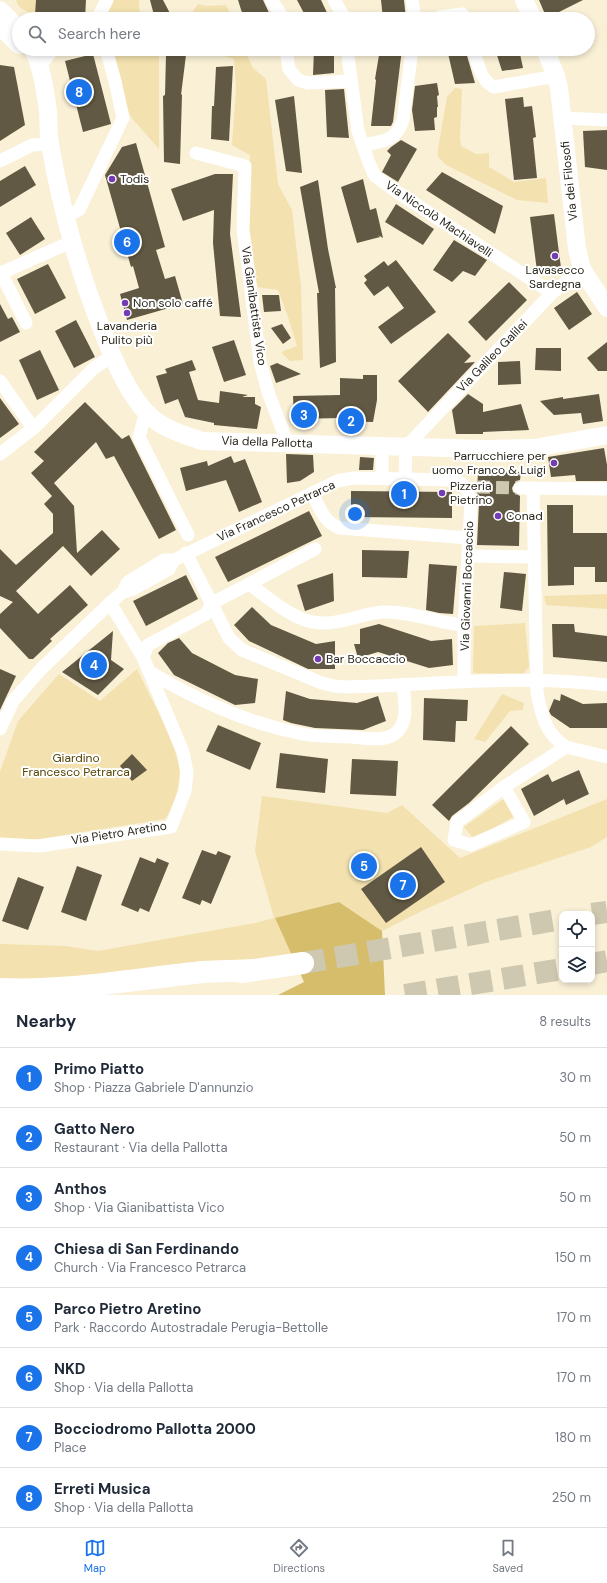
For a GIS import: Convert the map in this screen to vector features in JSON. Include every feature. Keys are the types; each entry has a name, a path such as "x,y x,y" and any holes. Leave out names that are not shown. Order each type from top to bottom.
{"highway":[{"path":"94,995 303,963"},
{"path":"0,990 68,988 204,972 255,970"}],"main road":[{"path":"524,0 530,12"},
{"path":"0,10 12,22"},
{"path":"0,29 12,38"},
{"path":"26,56 34,76 41,112 49,137"},
{"name":"Via della Pallotta","path":"36,56 40,66 48,112 49,137 65,217 71,242 84,282 112,356 134,396 146,412 159,423 178,433 202,441 287,442 406,447 484,449 527,448 607,435"},
{"name":"Via dei Filosofi","path":"548,56 560,88 577,249 582,269 607,308"}],"street":[{"path":"101,12 107,0"},
{"path":"271,0 279,12"},
{"path":"334,0 341,12"},
{"path":"412,0 414,12"},
{"path":"40,66 48,56"},
{"path":"65,217 79,210 123,118 108,56"},
{"path":"287,56 289,69 298,80 308,83 351,81"},
{"name":"Via Niccolò Machiavelli","path":"348,56 358,131 368,163 375,176 397,192 552,293"},
{"path":"363,145 391,138 400,128 403,120 411,56"},
{"path":"476,56 484,78 494,87 556,76"},
{"path":"563,118 607,120"},
{"path":"0,161 49,137"},
{"name":"Via Gianibattista Vico","path":"196,153 245,166 243,229 260,362 268,392 287,442"},
{"path":"26,323 1,272 71,242"},
{"name":"Via Galileo Galilei","path":"406,447 552,293 582,269"},
{"path":"0,454 33,428 94,368 112,356"},
{"path":"0,381 33,428"},
{"path":"146,412 139,437 188,535"},
{"path":"382,446 382,478"},
{"path":"404,479 406,447"},
{"name":"Via Francesco Petrarca","path":"0,729 13,701 41,669 110,602 123,592 134,589 169,569 180,556 344,479 382,478 453,480 473,489"},
{"path":"607,489 527,488 535,557 536,681 539,707 546,724 556,740 566,747 607,757"},
{"name":"Via Giovanni Boccaccio","path":"464,682 464,625 473,489"},
{"path":"312,493 329,522 333,526 340,528 469,538"},
{"path":"143,657 148,645 206,614 212,603 315,549"},
{"path":"180,556 212,603 230,638 242,650 322,683 334,686 464,682 573,681 607,685"},
{"path":"468,556 535,557"},
{"path":"249,584 295,616 310,623 334,623 383,612 405,614 464,625"},
{"path":"110,602 143,657 150,672 175,687 259,723 303,734 368,739 389,737 401,728 404,721 403,684"},
{"name":"Via Pietro Aretino","path":"0,844 39,846 171,827 184,791 187,772 184,752 150,672"},
{"path":"504,787 524,822 471,845 454,840 457,822 504,787 566,747"}],"green space":[{"path":"16,0 36,0 35,12 26,11 17,3"},
{"path":"113,0 139,0 140,12 107,12"},
{"path":"198,4 206,6 226,5 230,12 193,12"},
{"path":"113,56 159,56 159,149 130,116"},
{"path":"224,56 247,56 253,68 266,79 278,184 292,210 301,287 303,360 290,361 281,352 297,346 278,290 257,287 248,228 250,155 232,145 236,87 234,59"},
{"path":"455,88 462,89 461,146 476,154 489,153 489,167 514,182 546,178 548,203 517,200 446,165 438,157 447,97"},
{"path":"607,594 607,609 546,605 544,596"},
{"path":"525,623 529,667 523,674 473,673 474,626"},
{"name":"Giardino Francesco Petrarca","path":"137,669 170,738 178,761 179,783 175,799 165,819 39,839 0,839 0,772 18,721 59,674 100,701"},
{"path":"502,694 524,703 523,710 510,711 485,742 474,739"},
{"path":"262,796 387,813 402,805 460,858 607,799 607,837 591,847 486,882 382,931 339,902 275,918 292,955 58,985 0,982 0,944 66,946 98,951 255,923 274,918 255,851"},
{"path":"505,798 515,816 474,839 464,827"}],"shaded area":[{"path":"339,902 382,931 385,995 278,995 304,982 275,918"}],"building":[{"path":"36,0 86,0 85,12 35,12"},
{"path":"150,0 163,0 169,12 153,12"},
{"path":"238,0 263,0 269,12 242,12"},
{"path":"297,0 321,0 327,12 303,12"},
{"path":"381,0 404,0 405,12 382,12"},
{"path":"539,0 583,0 559,12 544,12"},
{"path":"85,56 94,56 111,124 83,132 65,61"},
{"path":"166,56 186,56 181,95 182,94 180,164 164,162 163,96 165,95"},
{"path":"314,56 334,56 334,73 313,75"},
{"path":"379,56 401,56 393,122 391,126 371,126 375,79"},
{"path":"449,56 467,56 475,83 455,84"},
{"path":"497,56 520,56 523,68 502,71"},
{"path":"0,65 14,67 25,125 0,141"},
{"path":"233,66 229,141 211,139 212,106 214,106 216,67"},
{"path":"437,83 439,95 437,96 437,117 434,118 435,130 415,131 412,110 415,86"},
{"path":"344,89 349,138 327,137 325,90"},
{"path":"294,96 302,173 286,171 275,100"},
{"path":"523,97 524,107 532,106 536,137 533,138 537,178 514,180 505,99"},
{"path":"607,130 607,170 585,167 583,131"},
{"path":"401,140 417,149 398,182 382,172 391,155 387,151"},
{"path":"136,143 165,247 156,250 165,279 175,276 183,304 127,320 120,294 139,288 133,266 131,267 105,175 122,147"},
{"path":"25,166 36,185 0,207 0,181"},
{"path":"442,172 503,206 495,234 426,190"},
{"path":"215,174 233,174 230,234 241,317 220,316 213,243 214,210 183,221 171,189"},
{"path":"363,179 370,210 376,208 383,238 378,235 380,237 357,243 341,187"},
{"path":"318,180 328,249 336,288 336,362 320,368 317,293 319,293 300,187"},
{"path":"396,204 434,229 423,245 385,222"},
{"path":"554,214 561,268 537,271 530,217"},
{"path":"31,217 45,239 20,255 6,233"},
{"path":"454,240 487,260 475,276 463,271 452,282 433,270"},
{"path":"396,260 436,312 391,344 378,327 404,308 388,286 374,296 364,283 367,280 364,276 384,261 388,266"},
{"path":"48,264 66,298 35,314 17,279"},
{"path":"509,282 527,300 486,341 468,322"},
{"path":"577,292 592,314 569,330 554,308"},
{"path":"262,295 279,295 281,311 264,312"},
{"path":"0,304 8,319 12,317 20,332 0,342"},
{"path":"76,320 95,357 74,368 55,331"},
{"path":"282,324 291,338 283,344 271,328"},
{"path":"448,333 471,356 464,363 475,362 428,412 398,381"},
{"path":"234,340 246,375 224,382 212,347"},
{"path":"607,342 607,371 598,371 587,358"},
{"path":"536,348 561,348 561,371 535,370"},
{"path":"40,350 59,390 37,400 19,360"},
{"path":"192,360 196,370 189,372 198,400 219,403 220,391 248,395 242,397 255,397 255,404 261,407 257,429 214,425 214,423 185,417 178,399 165,404 156,376 167,373 165,369"},
{"path":"520,361 521,384 498,385 498,362"},
{"path":"277,363 301,374 276,383 270,366"},
{"path":"363,375 377,375 377,400 373,422 341,421 341,418 294,419 293,396 340,395 340,378 363,379"},
{"path":"468,394 483,404 483,412 521,404 529,430 483,432 483,434 456,434 452,410"},
{"path":"599,394 603,421 583,424 581,413 554,415 540,401 563,397 563,399"},
{"path":"0,398 19,424 0,438"},
{"path":"85,402 122,439 129,435 176,530 159,539 114,456 106,459 96,442 54,483 74,506 77,553 102,530 120,549 91,576 63,546 16,591 38,614 70,585 88,605 50,639 52,641 33,659 29,659 0,628 0,614 13,602 0,596 0,549 16,565 53,533 53,514 44,504 52,496 31,473 44,461 34,452"},
{"path":"604,448 607,465 607,481 576,481 575,475 551,477 548,457"},
{"path":"286,454 313,455 314,472 300,481 287,483"},
{"path":"231,456 234,463 245,459 262,502 239,512 226,480 186,491 180,468 207,461 208,466"},
{"path":"360,457 374,458 373,470 359,470"},
{"name":"Conad","path":"478,471 521,472 520,480 516,481 512,488 513,492 520,496 519,546 477,545 479,503 477,495"},
{"path":"351,491 452,492 452,518 351,517"},
{"path":"547,505 573,505 573,533 607,533 607,582 595,582 595,567 574,567 574,585 548,586"},
{"path":"309,511 322,536 228,582 215,557"},
{"path":"362,550 409,551 407,578 362,577"},
{"path":"429,564 457,566 453,614 426,610"},
{"path":"504,572 526,574 522,611 500,608"},
{"path":"333,573 334,601 305,611 297,585"},
{"path":"186,575 198,599 146,626 133,601"},
{"path":"252,607 271,625 316,644 335,641 335,669 308,669 249,641 234,625"},
{"path":"379,624 431,641 452,639 453,665 429,668 378,652 358,658 354,644 360,644 360,629"},
{"path":"552,624 574,624 575,632 607,636 607,662 553,657"},
{"path":"113,631 111,660 124,669 98,695 62,672"},
{"path":"179,638 192,653 235,675 258,679 255,703 235,705 174,675 158,653 168,643"},
{"path":"0,669 16,676 0,710"},
{"path":"286,691 310,699 357,703 378,696 386,721 363,730 315,728 291,723 283,720"},
{"path":"561,694 583,704 607,703 607,728 570,728 551,715 549,711 554,699 560,701"},
{"path":"424,698 468,700 467,721 456,721 455,742 423,740"},
{"path":"218,725 261,743 250,770 206,751"},
{"path":"511,726 529,744 469,803 452,816 449,821 432,805"},
{"path":"280,753 328,759 325,793 276,788"},
{"path":"132,754 147,770 132,781 120,766"},
{"path":"352,759 398,761 396,796 350,794"},
{"path":"579,770 589,794 566,805 564,799 534,816 521,789 548,774 552,782"},
{"path":"421,847 445,882 386,923 361,889"},
{"path":"202,850 216,855 218,851 231,856 211,904 202,900 200,905 182,898"},
{"path":"140,857 155,863 157,858 169,863 149,912 140,908 138,912 121,905"},
{"path":"77,866 102,875 86,921 61,912"},
{"path":"18,877 44,887 28,930 2,921"}],"tunnel":[{"path":"477,487 520,488"},
{"path":"595,914 607,912"},
{"path":"303,963 559,920"},
{"path":"595,963 607,961"},
{"path":"405,995 559,969"}],"place":[{"name":"Erreti Musica","path":"79,92"},
{"name":"Todis","path":"112,179"},
{"name":"NKD","path":"127,242"},
{"name":"Lavasecco Sardegna","path":"555,256"},
{"name":"Non solo caffé","path":"125,303"},
{"name":"Lavanderia Pulito più","path":"127,313"},
{"name":"Anthos","path":"304,415"},
{"name":"Gatto Nero","path":"351,421"},
{"name":"Parrucchiere per uomo Franco & Luigi","path":"554,463"},
{"name":"Pizzeria Pietrino","path":"442,493"},
{"name":"Primo Piatto","path":"404,494"},
{"name":"Conad","path":"498,516"},
{"name":"Bar Boccaccio","path":"318,659"},
{"name":"Chiesa di San Ferdinando","path":"94,665"},
{"name":"Parco Pietro Aretino","path":"364,866"},
{"name":"Bocciodromo Pallotta 2000","path":"403,885"}]}
